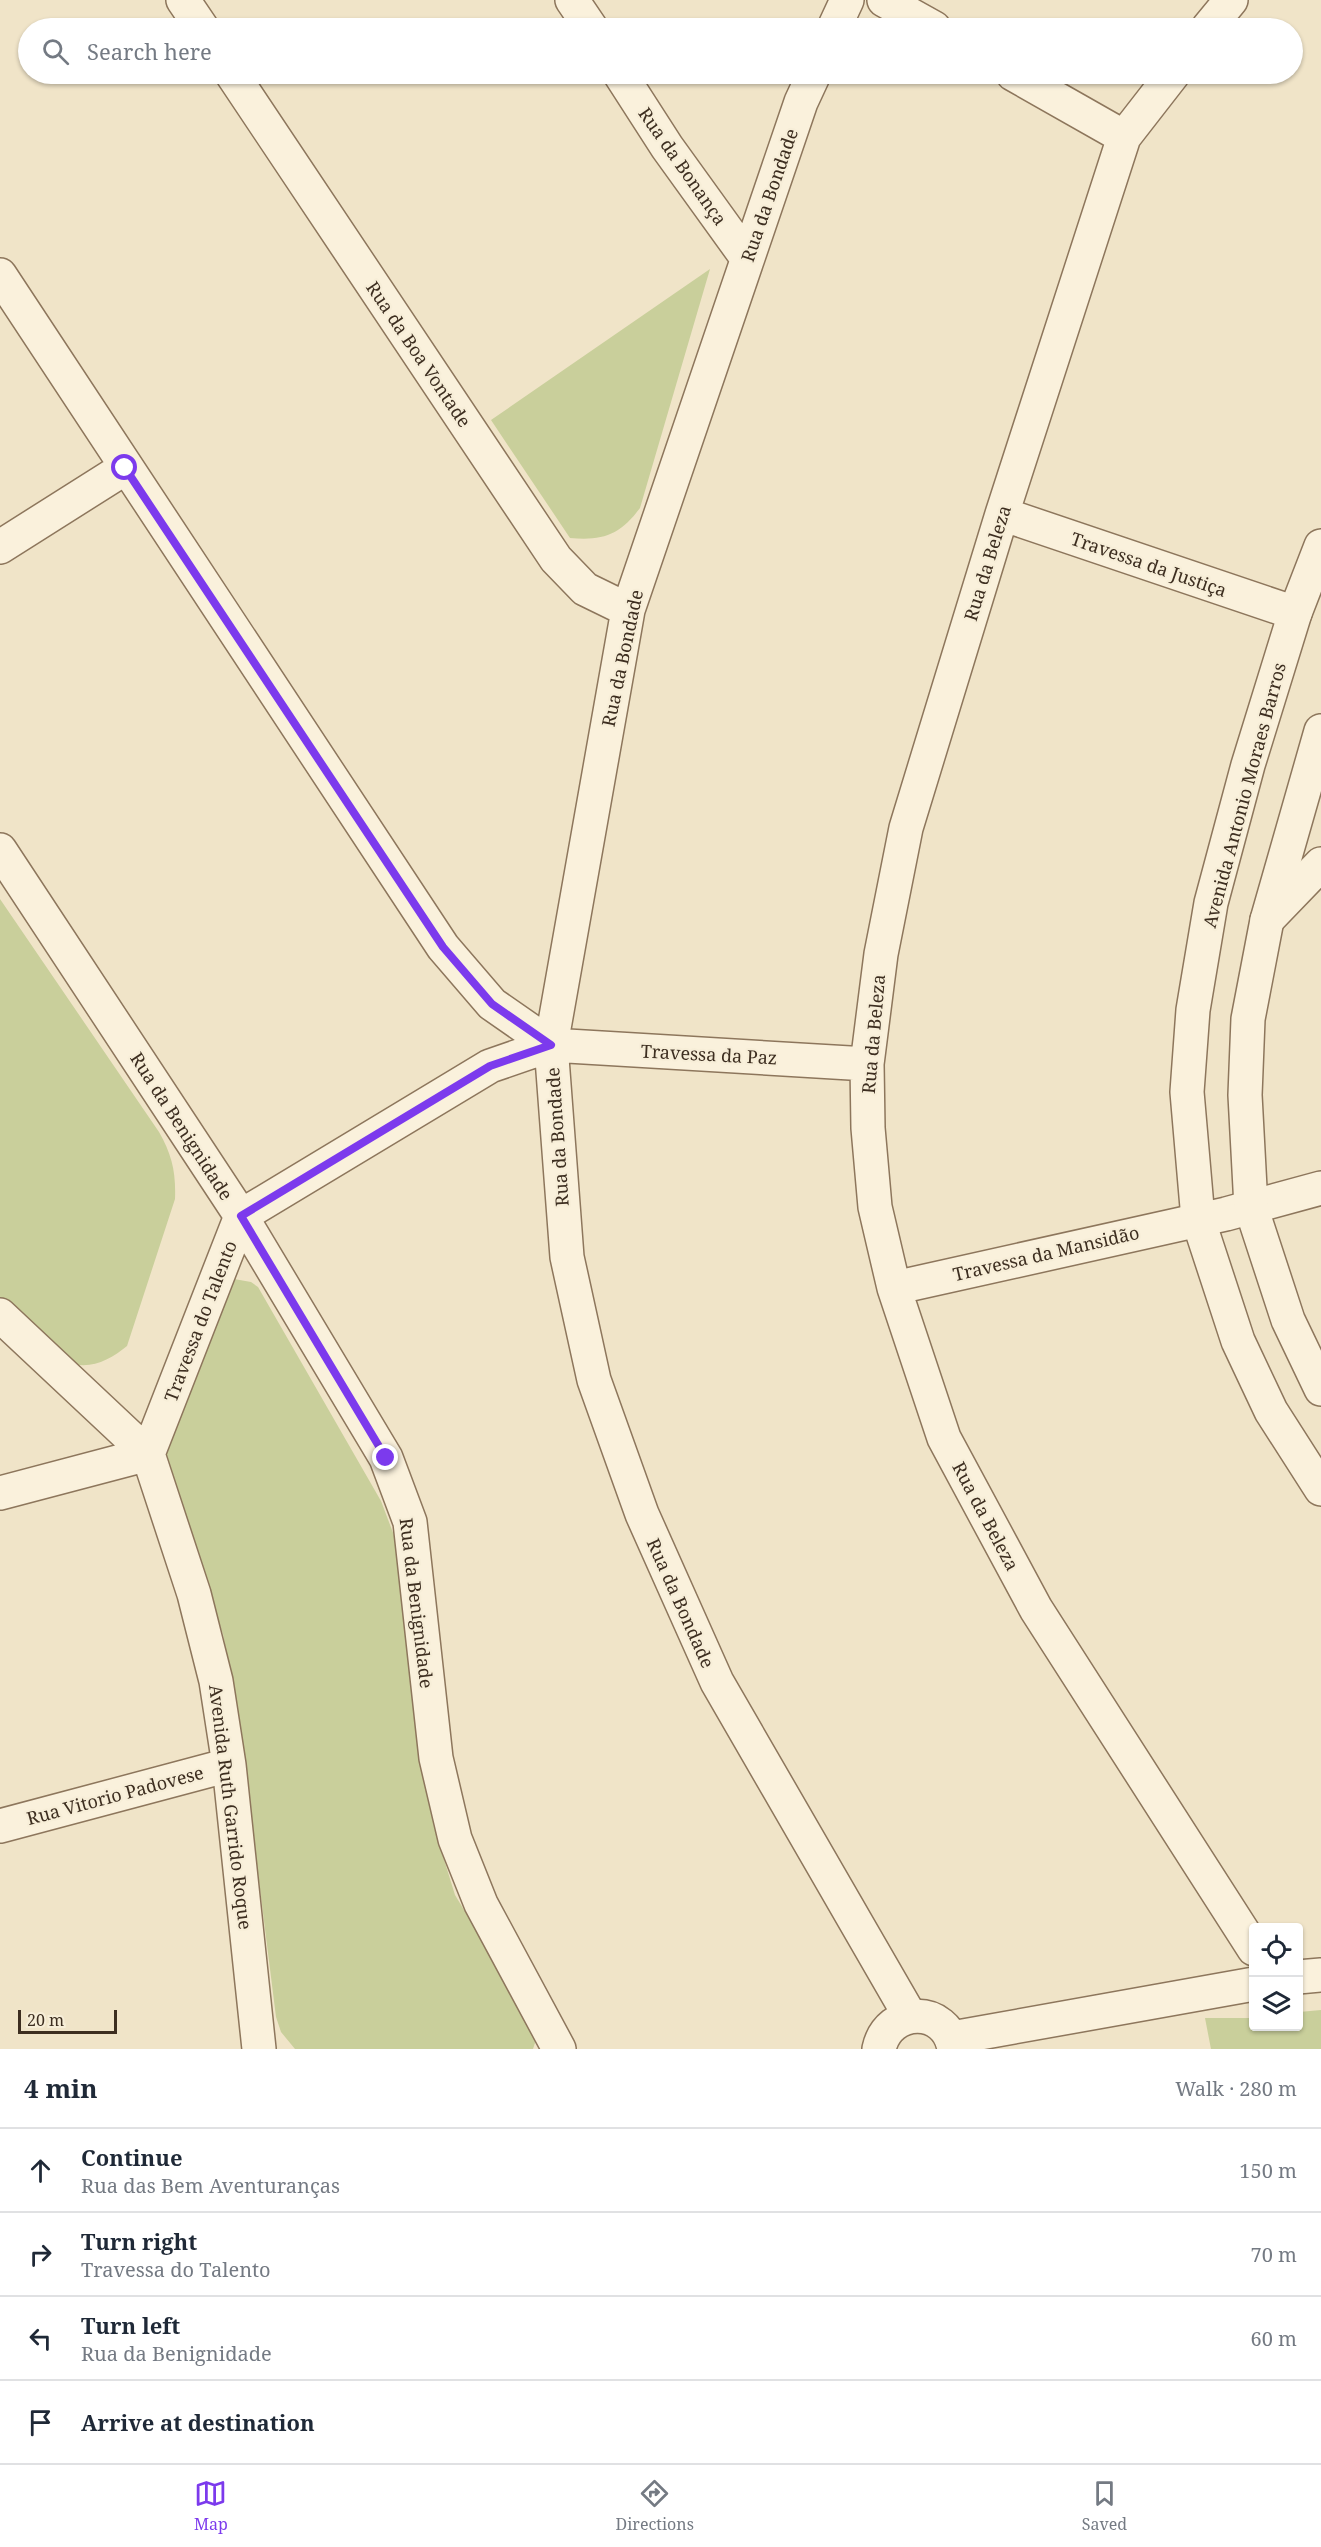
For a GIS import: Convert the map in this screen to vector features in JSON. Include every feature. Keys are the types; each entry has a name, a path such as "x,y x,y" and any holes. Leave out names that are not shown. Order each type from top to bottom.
{"street":[{"path":"183,0 195,18"},
{"path":"572,0 584,18"},
{"path":"839,18 847,0"},
{"path":"884,0 916,18"},
{"path":"1216,18 1231,0"},
{"name":"Rua da Boa Vontade","path":"239,84 556,559 585,589 628,610"},
{"name":"Rua da Bonança","path":"627,84 747,258"},
{"name":"Rua da Bondade","path":"809,84 747,258 628,610 551,1045 567,1257 594,1380 642,1514 717,1682 910,2016"},
{"path":"1031,84 1124,136"},
{"name":"Rua da Beleza","path":"1165,84 1124,136 1002,514 906,828 880,954 867,1064 868,1128 875,1208 894,1288 944,1438 1036,1609 1249,1941"},
{"path":"0,276 443,947 492,1004 551,1045"},
{"path":"0,547 125,468"},
{"name":"Travessa da Justiça","path":"1002,514 1295,613"},
{"name":"Avenida Antonio Moraes Barros","path":"1321,546 1295,613 1248,765 1211,903 1193,1010 1187,1092 1198,1219 1238,1341 1271,1411 1321,1489"},
{"path":"1321,731 1267,920 1248,1019 1245,1095 1251,1207 1288,1320 1321,1389"},
{"name":"Rua da Benignidade","path":"0,850 241,1216 386,1458 410,1522 436,1758 455,1839 481,1904 559,2049"},
{"path":"1267,920 1321,864"},
{"path":"241,1216 490,1066 551,1045"},
{"name":"Travessa da Paz","path":"551,1045 867,1064"},
{"name":"Travessa da Mansidão","path":"894,1288 1251,1207 1321,1188"},
{"name":"Travessa do Talento","path":"148,1454 241,1216"},
{"name":"Avenida Ruth Garrido Roque","path":"0,1315 148,1454 194,1594 216,1681 229,1765 259,2049"},
{"path":"0,1493 148,1454"},
{"name":"Rua Vitorio Padovese","path":"0,1826 229,1765"},
{"path":"1303,1977 1321,1975"},
{"path":"879,2049 888,2028 910,2016 923,2016 935,2020 953,2043 1249,1985"}],"green space":[{"path":"710,269 640,508 625,524 610,534 582,539 570,538 491,420"},
{"path":"0,899 159,1132 172,1164 175,1199 127,1346 114,1356 91,1365 75,1364 61,1359 0,1297"},
{"path":"234,1279 251,1282 258,1287 381,1501 403,1559 434,1827 455,1895 536,2029 537,2037 533,2049 295,2049 281,2032 276,2017 238,1713 223,1634 164,1468 168,1421"},
{"path":"1321,2010 1321,2049 1211,2049 1205,2018 1249,2018 1249,2031 1303,2031 1303,2012"}],"route":[{"path":"125,468 443,947 492,1004 551,1045 490,1066 241,1216 386,1458"}]}
